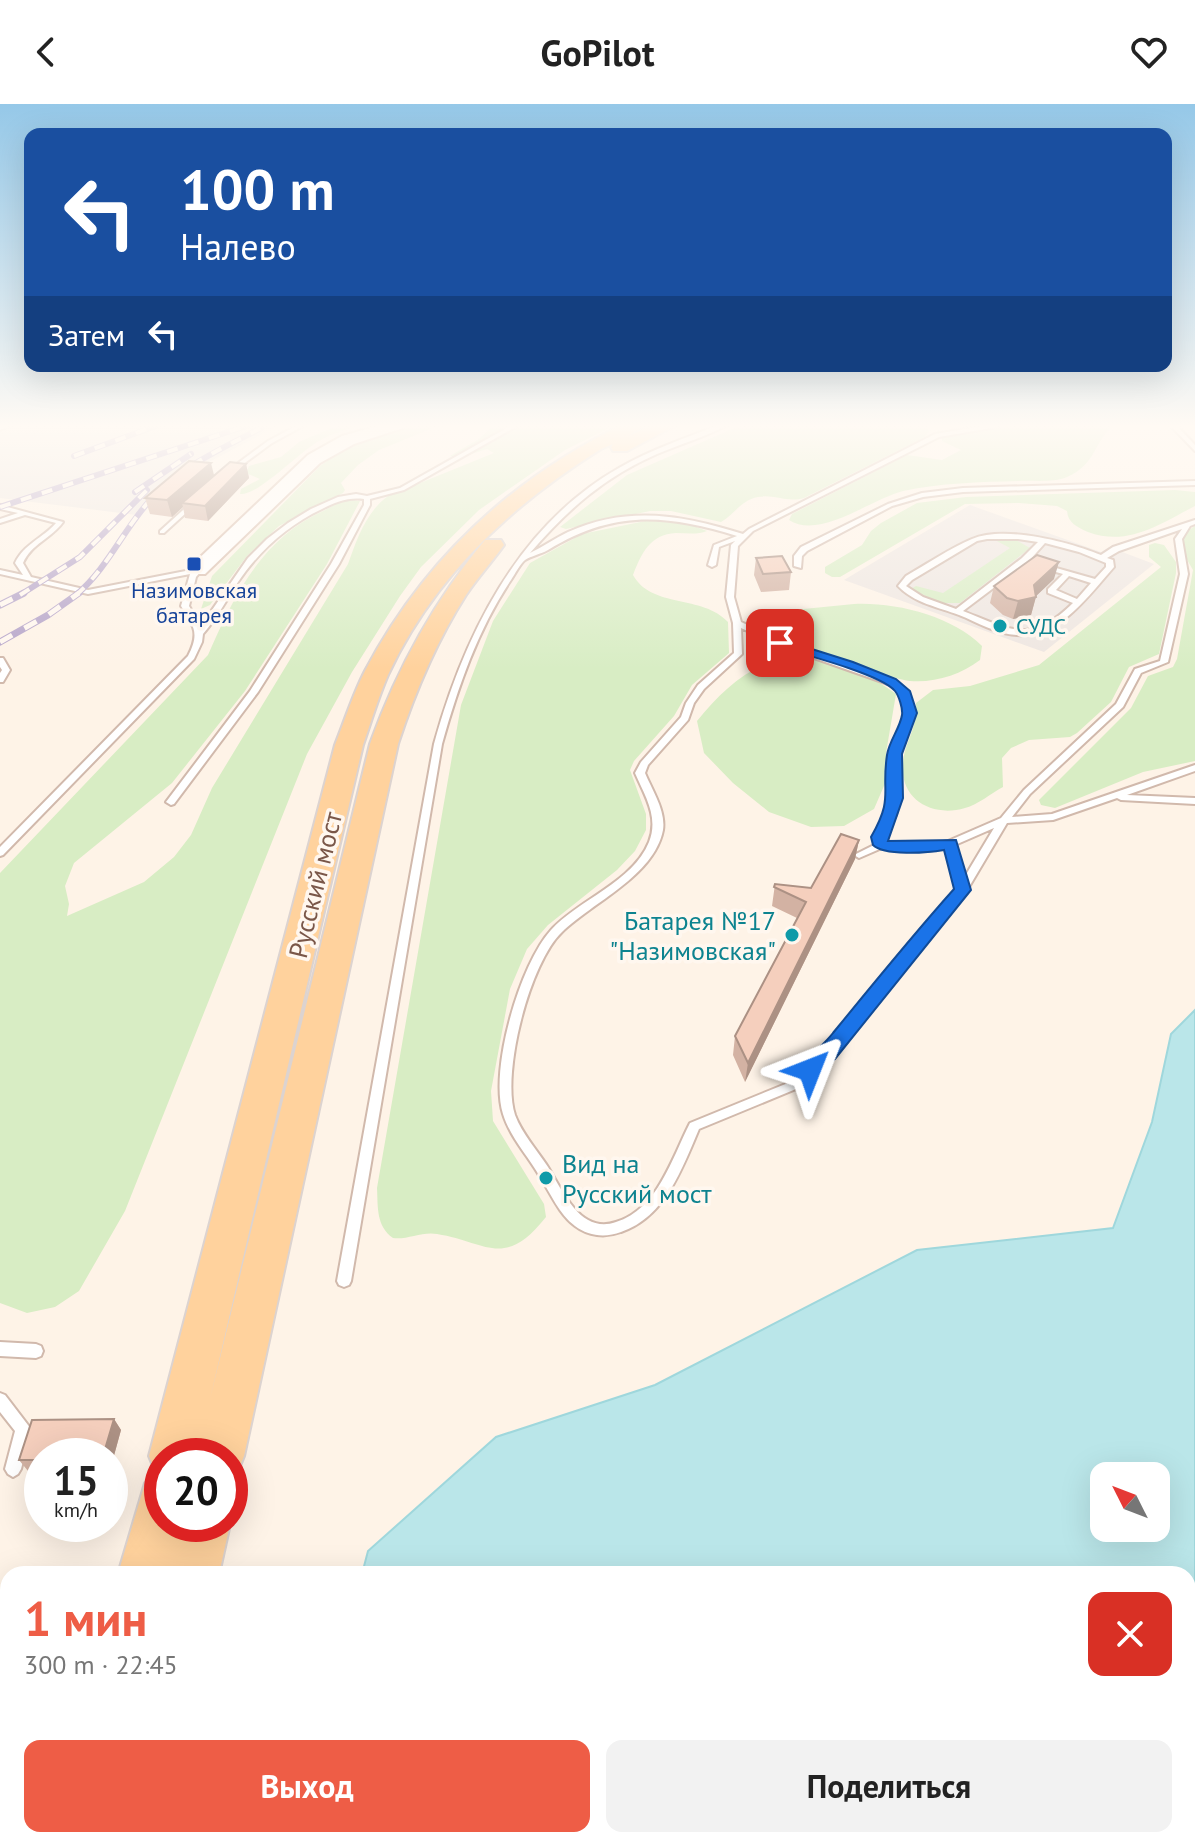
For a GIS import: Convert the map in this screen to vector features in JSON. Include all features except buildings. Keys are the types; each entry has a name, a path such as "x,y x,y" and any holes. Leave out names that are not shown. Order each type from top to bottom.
{"main road":[{"name":"Русский мост","path":"177,1438 349,745 378,671 420,599 443,569 506,506"},
{"name":"Русский мост","path":"224,1438 384,744 399,696 448,602 492,546 537,506"},
{"path":"145,1566 151,1542"},
{"path":"196,1566 201,1542"}],"street":[{"path":"198,570 265,506"}],"lane":[{"path":"162,532 190,506"},
{"path":"201,632 222,607 254,556 286,527 325,506"},
{"path":"171,802 254,692 335,564 366,506"},
{"path":"344,1281 447,705 484,620 521,559 573,506"},
{"path":"712,565 716,546 744,536 797,506"},
{"path":"798,566 798,556 804,549 891,506"},
{"path":"0,507 60,522 56,530 22,553 19,563 29,579"},
{"path":"750,523 775,510 786,512"},
{"path":"0,521 28,513"},
{"path":"521,559 577,531 655,515 690,519 744,536"},
{"path":"744,536 735,545 730,597 737,623 738,654 701,687 690,703 685,718 653,753 640,773 657,815 658,831 647,854 629,874 555,931 538,953 522,991 505,1095 510,1121 565,1205 582,1225 604,1231 628,1226 645,1214 662,1191 694,1126 792,1086 828,1054 962,890 1004,820 1027,792 1120,705 1138,671 1158,665 1167,658 1184,574 1178,539 1191,524"},
{"path":"1102,558 1116,549 1191,524"},
{"path":"995,536 1043,541 1102,558 1110,562 1110,567 1078,602 1046,627 1032,632 1002,629 905,590 904,582 975,540 995,536"},
{"path":"957,612 1025,560 1043,541"},
{"path":"1025,560 1094,581"},
{"path":"0,572 88,592 198,570"},
{"path":"0,853 191,657 201,641 201,632 185,606 192,576 198,570"},
{"path":"1068,573 1051,591 1078,602"},
{"path":"737,623 780,643 891,682 903,691 910,713 894,754 895,798 891,815 879,837 881,845"},
{"path":"0,660 6,670 0,680"},
{"path":"859,855 881,845 928,848 950,844 1004,820 1053,817 1195,768"},
{"path":"1117,797 1195,801"},
{"path":"950,844 962,890"},
{"path":"0,1349 36,1351"},
{"path":"0,1400 23,1429 13,1469"}],"shaded area":[{"path":"67,506 148,506 137,515"},
{"path":"968,506 1101,552 1109,547 1154,564 1044,652 844,580"}],"green space":[{"path":"280,506 317,506 279,526 247,556 210,605 201,609 212,576"},
{"path":"332,506 357,506 327,564 245,691 172,783 74,863 65,886 69,904 67,916 144,882 174,857 191,835 212,788 348,564 363,527 377,506 484,506 421,567 400,596 352,672 307,754 125,1211 79,1291 55,1307 27,1313 0,1303 0,873 208,655 240,590 267,552 303,522"},
{"path":"587,506 740,506 721,522 671,511 650,511 566,529 560,527"},
{"path":"807,506 866,506 815,525 801,525 789,520 792,514"},
{"path":"911,506 961,506 840,577 825,573 825,567 862,545 881,523"},
{"path":"1058,506 1194,506 1156,526 1117,537 1080,528 1071,522 1067,511"},
{"path":"655,519 683,522 707,531 659,537 643,553 633,575 641,586 652,593 717,613 728,622 729,653 692,685 674,716 634,761 630,770 646,814 646,830 635,851 617,870 548,925 527,949 510,989 491,1091 493,1121 544,1204 546,1217 531,1233 506,1248 482,1246 432,1233 393,1238 381,1222 377,1188 461,705 493,621 530,563 582,534"},
{"path":"1195,526 1195,761 1143,772 1055,808 1041,805 1039,800 1131,708 1148,676 1173,667 1193,570 1175,539"},
{"path":"993,539 1016,540 1030,548 960,603 941,603 911,589 916,586 943,593 1010,548"},
{"path":"1149,545 1164,545 1176,562 1159,654 1129,667 1111,702 1077,733 1070,737 1029,740 1011,748 1002,758 1003,787 980,802 965,808 941,810 930,808 912,796 903,776 903,763 915,721 916,703 933,690 970,686 1039,665 1161,567 1149,557"},
{"path":"854,604 905,608 955,626 982,646 980,660 947,677 910,681 828,656 780,637 753,622 773,612"},
{"path":"785,658 813,659 843,666 871,678 896,694 886,753 887,779 874,809 844,826 811,827 769,812 733,783 704,753 697,721 747,674"}],"water":[{"path":"1195,1010 1195,1566 364,1566 368,1551 496,1437 655,1385 917,1250 1113,1228 1152,1122 1171,1034"}],"railway":[{"path":"20,595 80,557 131,506"},
{"path":"76,595 97,573 145,506"},
{"path":"20,595 24,593"},
{"path":"0,642 79,593"},
{"path":"0,605 20,595"}],"place":[{"name":"Назимовская батарея","path":"194,564"},
{"name":"СУДС","path":"1000,626"},
{"name":"Батарея №17 \"Назимовская\"","path":"792,935"},
{"name":"Вид на Русский мост","path":"546,1178"}],"route":[{"path":"780,643 848,665 891,682 903,691 910,713 900,732 894,754 895,798 891,815 879,837 881,845 928,848 950,844 962,890 828,1054 810,1070"}]}
